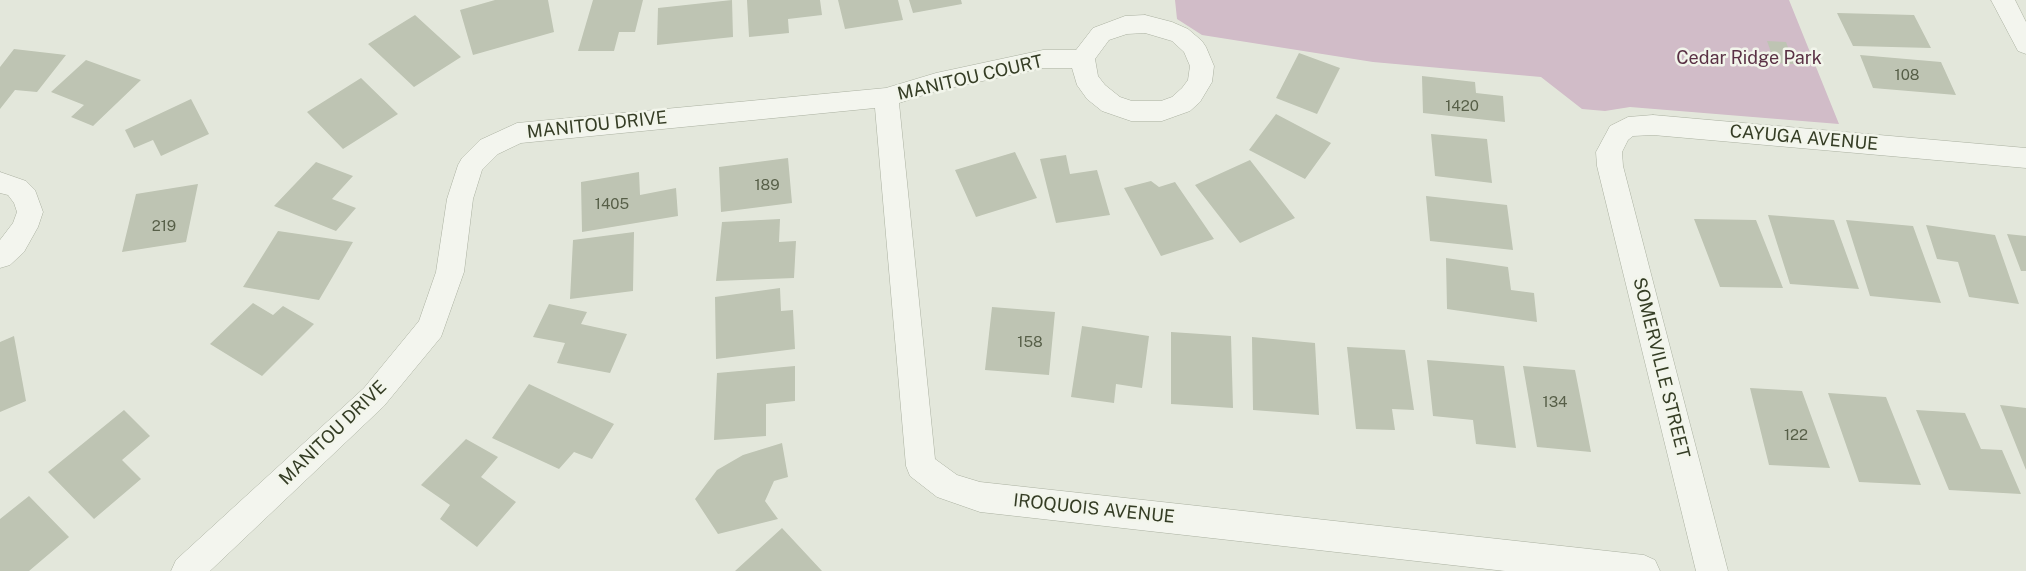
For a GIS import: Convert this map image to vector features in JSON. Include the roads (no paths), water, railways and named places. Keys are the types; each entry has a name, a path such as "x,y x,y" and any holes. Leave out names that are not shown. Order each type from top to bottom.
{"street":[{"path":"2003,0 2026,45"},
{"path":"1145,24 1164,28 1180,35 1194,47 1202,66 1200,82 1192,95 1181,104 1162,111 1131,111 1111,104 1096,92 1086,78 1083,58 1090,46 1101,34 1125,25 1145,24"},
{"name":"MANITOU COURT","path":"886,97 936,82 1042,60 1083,58"},
{"name":"MANITOU DRIVE","path":"187,571 374,397 431,328 450,272 460,199 471,165 489,147 517,133 886,97"},
{"name":"IROQUOIS AVENUE","path":"886,97 921,466 948,487 980,497 1644,571"},
{"name":"CAYUGA AVENUE","path":"1610,166 1609,152 1618,132 1628,127 1647,125 2026,158"},
{"name":"SOMERVILLE STREET","path":"1610,166 1712,571"},
{"path":"0,182 16,188 26,198 30,212 25,227 14,244 0,257"}],"park label":[{"name":"Cedar Ridge Park","path":"1749,58"}]}
